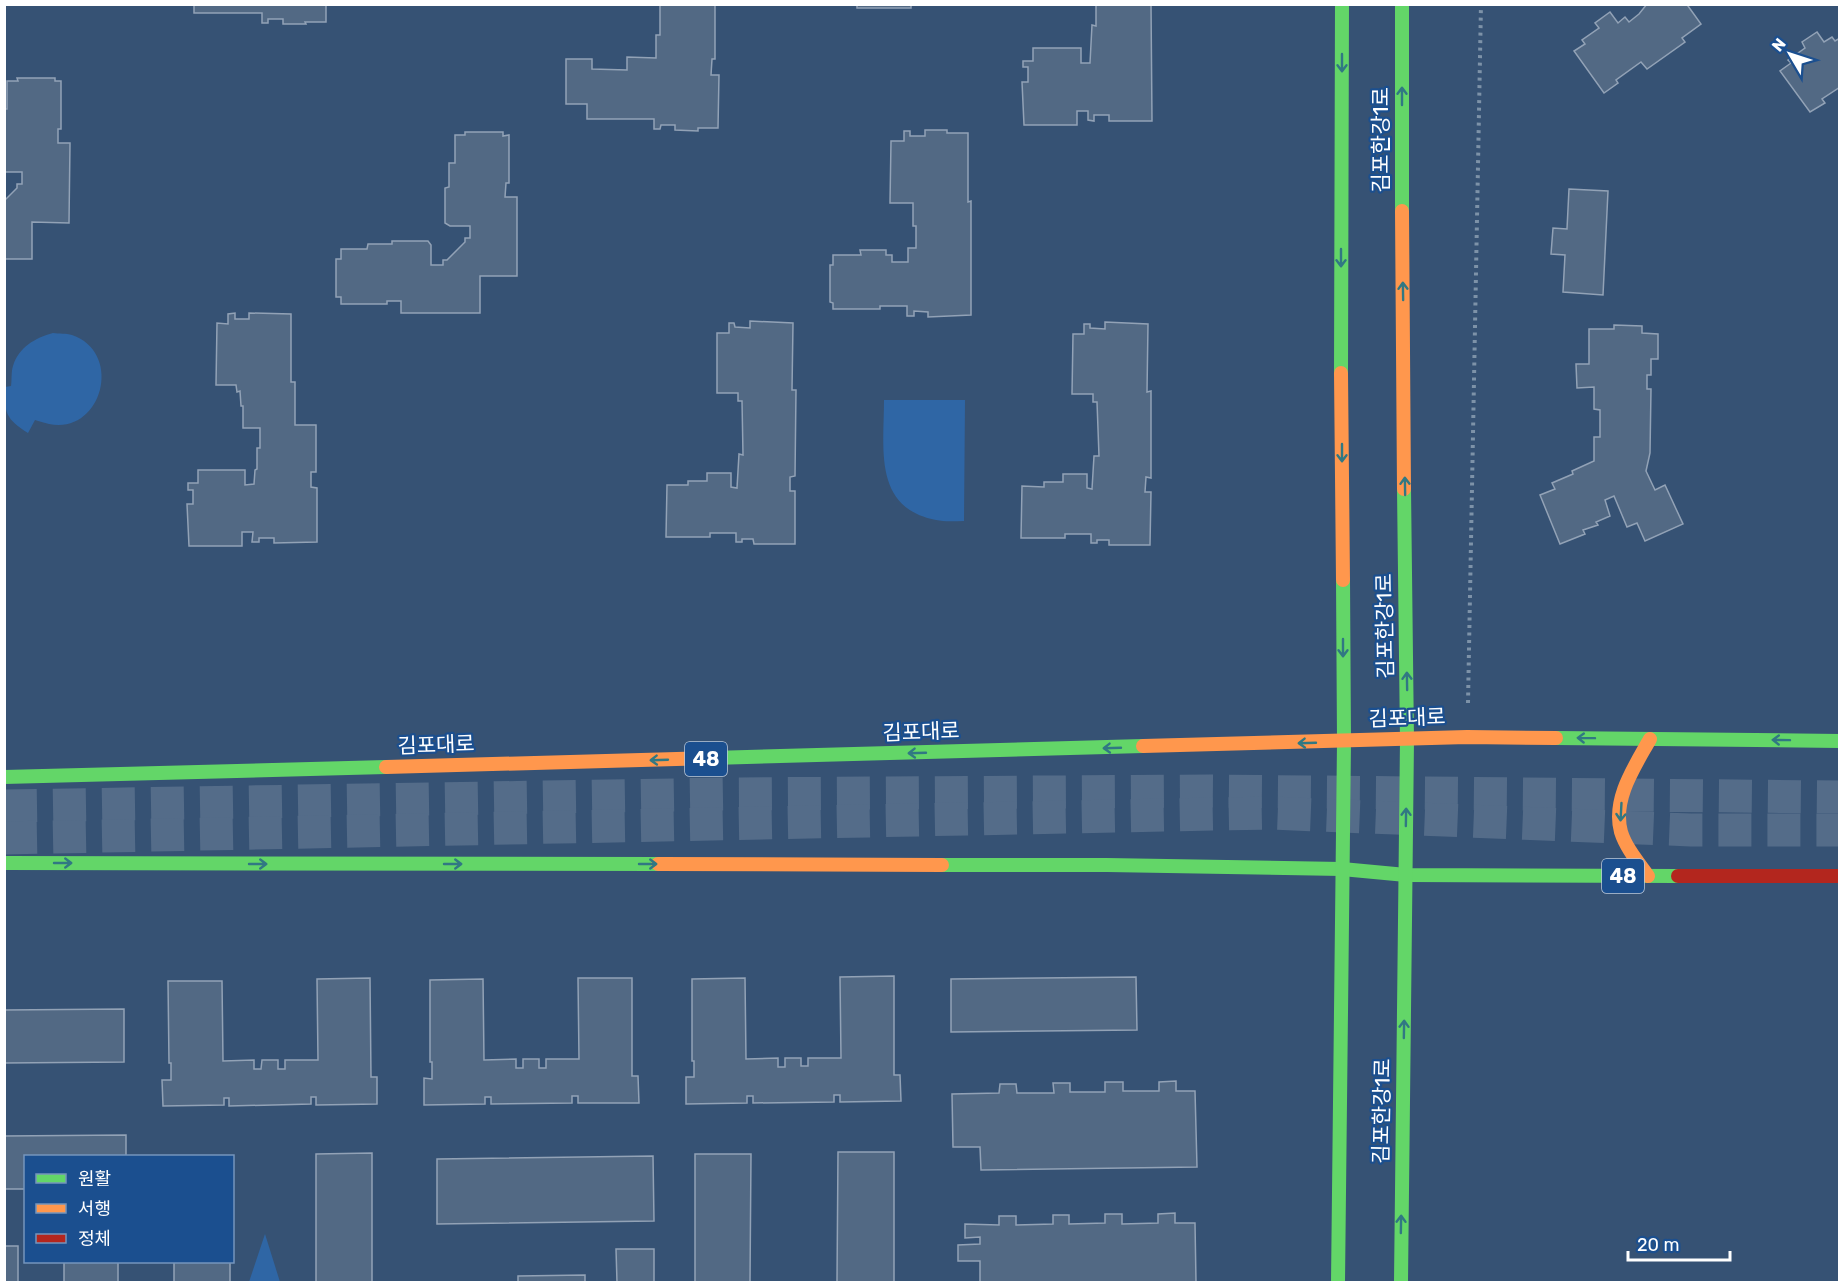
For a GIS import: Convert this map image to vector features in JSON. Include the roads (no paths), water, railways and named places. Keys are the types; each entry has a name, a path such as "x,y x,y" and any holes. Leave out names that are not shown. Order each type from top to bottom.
{"main road":[{"name":"김포한강1로","path":"1338,1282 1344,742 1341,375 1342,4"},
{"name":"김포한강1로","path":"1401,1282 1407,740 1402,272 1402,4"},
{"name":"김포대로","path":"4,777 1467,737 1839,741"},
{"path":"1648,876 1626,843 1620,825 1620,806 1626,784 1650,739"},
{"name":"48","path":"4,863 1083,865 1342,869 1406,875 1839,876"}],"tunnel":[{"path":"4,806 727,794 1210,791 1840,797"},
{"path":"4,838 1269,813 1691,830 1840,830"}]}
